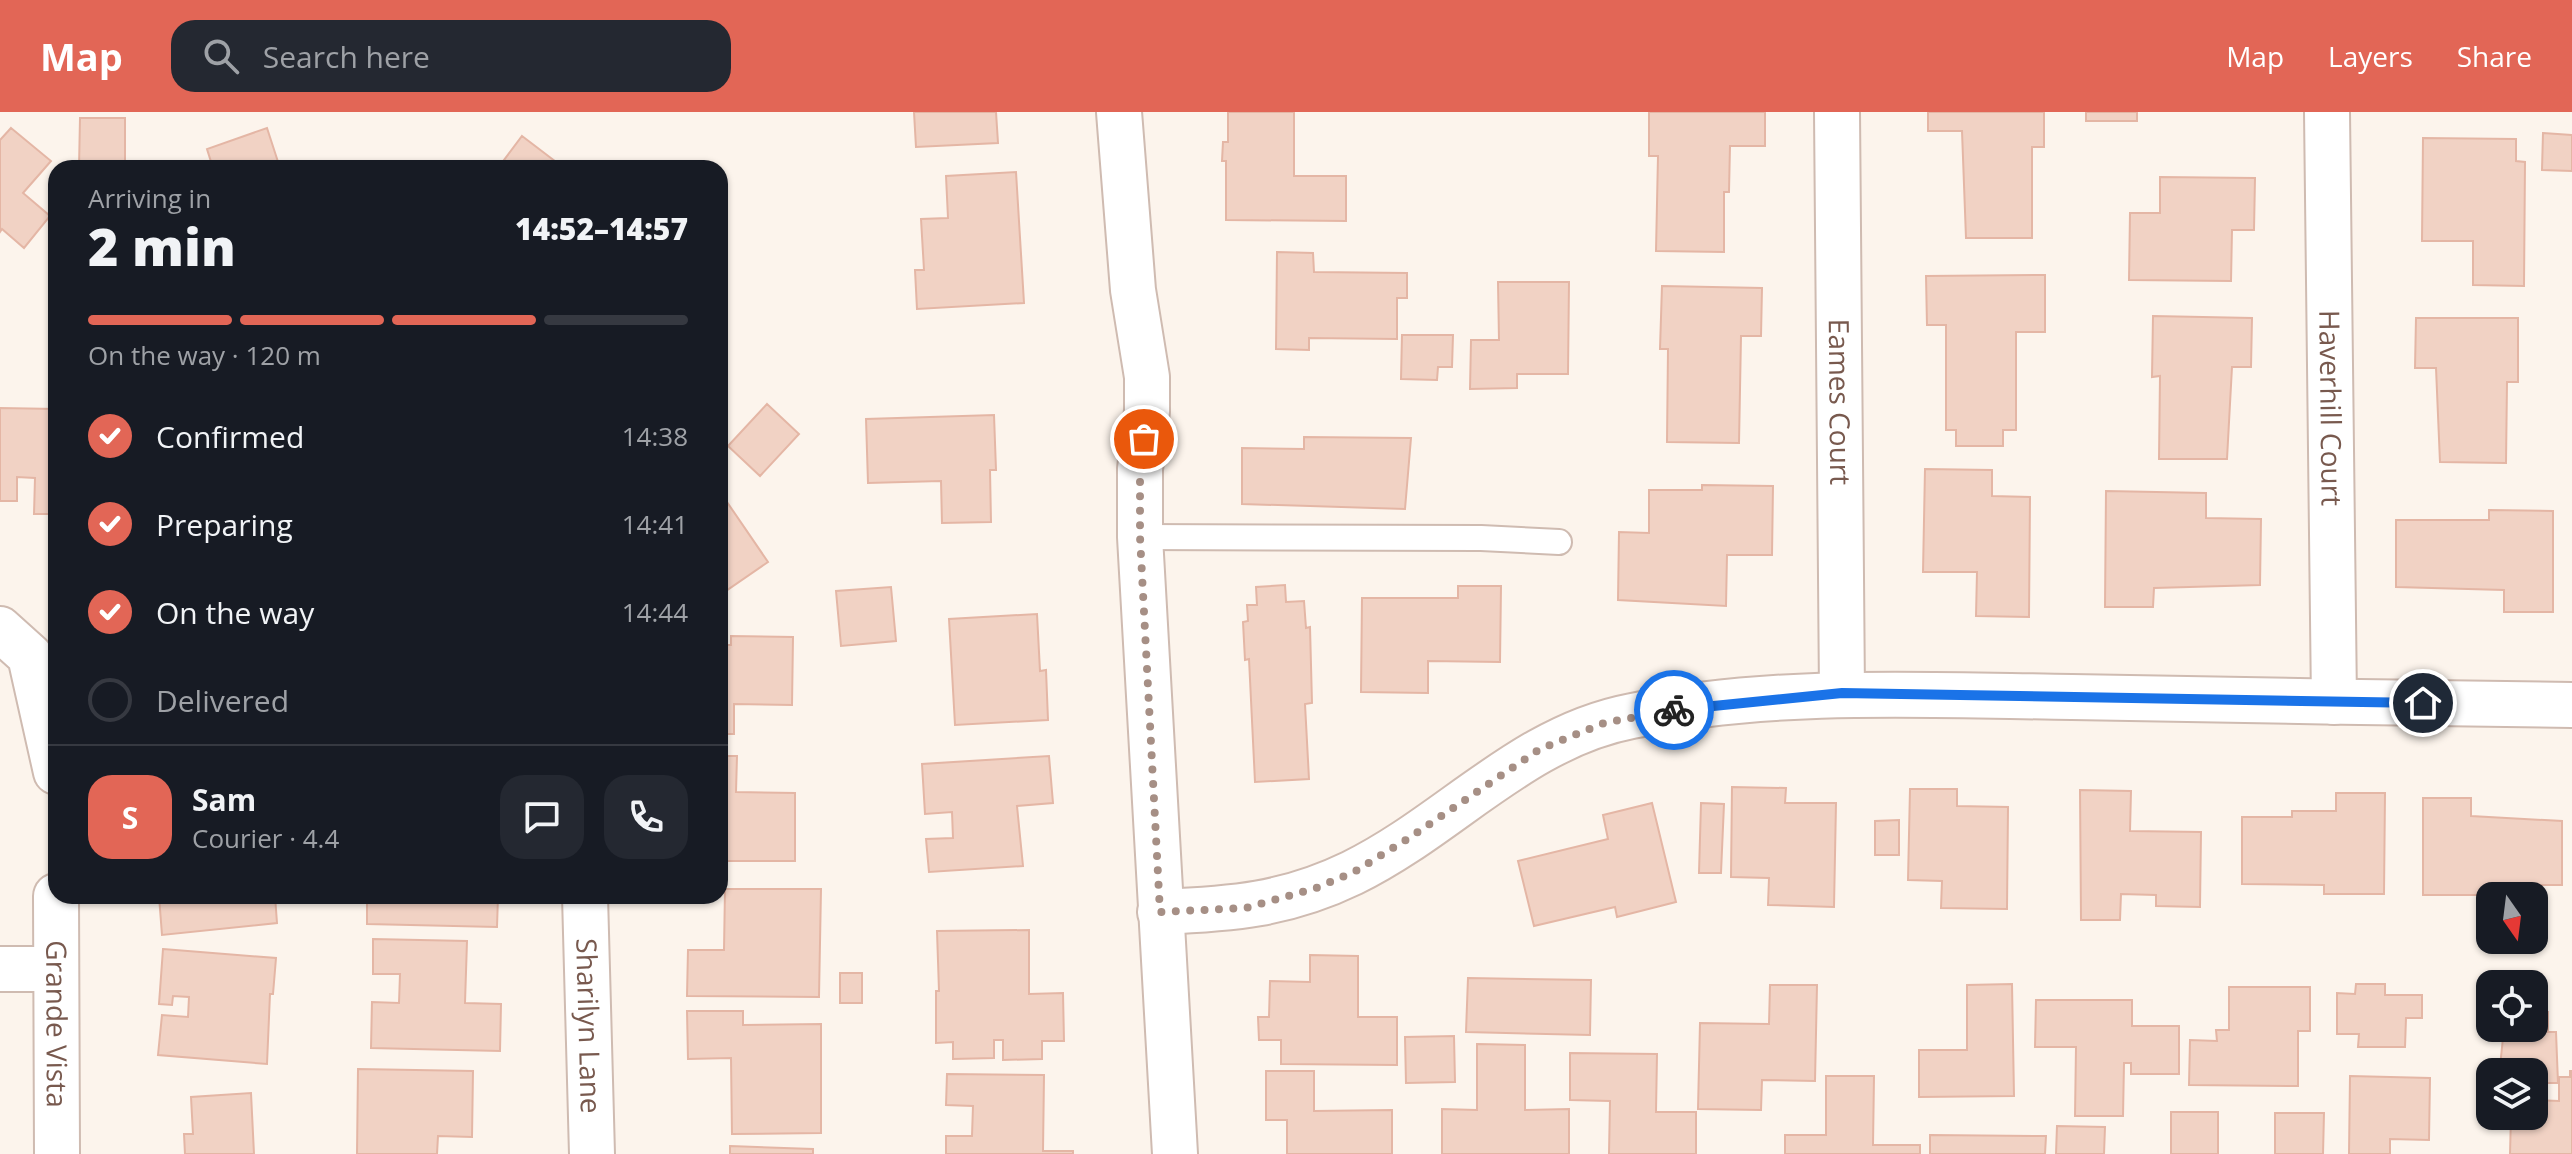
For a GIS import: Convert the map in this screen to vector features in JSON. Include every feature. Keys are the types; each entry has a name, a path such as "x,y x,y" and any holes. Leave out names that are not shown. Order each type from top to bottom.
{"street":[{"path":"1119,112 1133,290 1147,377 1147,411 1140,469 1140,537 1175,1154"},
{"name":"Eames Court","path":"1837,112 1842,693"},
{"name":"Haverhill Court","path":"2327,112 2334,702"},
{"path":"29,643 48,734"},
{"path":"1160,912 1246,908 1304,892 1354,872 1540,749 1578,731 1631,716 1842,693 2572,705"},
{"name":"Grande Vista","path":"56,904 57,1154"},
{"name":"Sharilyn Lane","path":"585,904 592,1154"},
{"path":"0,969 56,969"}],"lane":[{"path":"1140,537 1559,542"}],"building":[{"path":"914,112 996,112 998,143 916,147"},
{"path":"1228,112 1294,112 1294,176 1346,176 1346,221 1226,220 1226,161 1222,161 1223,142 1228,142"},
{"path":"1649,112 1765,112 1765,146 1730,146 1729,192 1724,192 1724,252 1656,251 1658,156 1649,156"},
{"path":"1928,112 2044,112 2044,147 2032,147 2032,238 1966,238 1962,131 1928,131"},
{"path":"2086,112 2137,112 2137,121 2086,121"},
{"path":"80,118 125,118 125,160 79,160"},
{"path":"11,128 50,160 23,193 48,214 48,218 24,248 2,229 0,232 0,140"},
{"path":"267,128 277,160 210,160 207,149"},
{"path":"2543,133 2572,135 2572,171 2542,170"},
{"path":"522,136 554,160 504,160"},
{"path":"2423,138 2516,139 2516,161 2525,162 2524,286 2473,285 2473,241 2422,241"},
{"path":"1016,172 1024,303 917,309 915,270 924,270 921,219 948,218 946,176"},
{"path":"2160,177 2255,178 2254,230 2232,230 2231,281 2129,280 2130,213 2160,213"},
{"path":"1277,252 1313,253 1314,272 1407,273 1407,298 1397,298 1397,339 1309,338 1309,350 1276,349"},
{"path":"2045,275 2045,332 2016,332 2016,430 2003,430 2003,446 1956,446 1956,430 1946,430 1946,325 1927,325 1926,276"},
{"path":"1498,282 1569,282 1568,374 1517,374 1517,388 1470,389 1471,340 1499,340"},
{"path":"1662,286 1762,288 1761,336 1741,336 1739,443 1667,442 1668,349 1660,349"},
{"path":"2153,316 2252,318 2251,367 2232,367 2227,459 2159,459 2160,376 2152,377"},
{"path":"2416,318 2518,318 2518,382 2507,382 2506,463 2440,462 2436,368 2415,368"},
{"path":"1402,335 1453,335 1452,367 1438,367 1437,380 1401,379"},
{"path":"767,404 799,434 760,476 728,446"},
{"path":"0,408 48,409 48,514 34,514 35,478 17,477 17,501 0,501"},
{"path":"994,415 996,470 990,470 991,522 942,523 941,481 868,483 866,419"},
{"path":"1304,437 1411,438 1405,509 1242,504 1242,448 1304,449"},
{"path":"1925,469 1992,470 1992,496 2030,497 2029,617 1976,616 1977,572 1923,572"},
{"path":"1702,485 1773,486 1772,555 1727,555 1726,606 1618,600 1619,532 1649,533 1649,490 1702,490"},
{"path":"2106,491 2206,493 2206,518 2261,519 2260,585 2154,588 2153,607 2105,607"},
{"path":"728,503 768,562 728,590"},
{"path":"2489,510 2553,511 2553,612 2504,612 2504,590 2396,587 2396,520 2489,520"},
{"path":"1285,585 1286,602 1304,601 1306,628 1310,627 1312,703 1305,704 1309,779 1255,782 1249,659 1245,660 1243,622 1248,621 1247,605 1257,605 1256,587"},
{"path":"1458,586 1501,586 1500,662 1428,661 1428,693 1361,692 1362,598 1458,598"},
{"path":"891,587 896,641 841,646 836,591"},
{"path":"1037,614 1040,671 1046,670 1048,720 955,725 949,619"},
{"path":"731,636 793,637 792,705 734,704 734,734 728,734 728,645 731,645"},
{"path":"728,756 737,756 736,792 795,793 795,861 728,861"},
{"path":"1049,756 1053,803 1017,806 1023,866 929,872 926,839 953,838 952,812 925,814 922,764"},
{"path":"1732,787 1786,788 1785,803 1836,803 1834,907 1768,905 1769,878 1731,877"},
{"path":"1910,789 1957,789 1957,806 2008,807 2007,909 1941,908 1942,881 1908,880"},
{"path":"2080,790 2131,791 2130,831 2201,832 2200,907 2156,906 2156,895 2121,894 2120,920 2081,920"},
{"path":"2336,793 2385,793 2384,894 2324,894 2324,885 2242,884 2242,817 2292,817 2292,811 2336,811"},
{"path":"2423,798 2471,798 2471,816 2562,821 2562,885 2548,885 2548,882 2476,882 2476,895 2423,895"},
{"path":"1652,803 1676,902 1617,917 1615,907 1534,926 1518,861 1608,839 1603,815"},
{"path":"1701,803 1724,804 1721,873 1699,873"},
{"path":"1899,820 1899,855 1875,855 1875,821"},
{"path":"728,889 821,889 819,997 687,996 688,950 724,950"},
{"path":"160,904 276,904 277,923 162,935"},
{"path":"367,904 498,904 497,927 367,924"},
{"path":"1029,930 1029,994 1063,993 1064,1041 1042,1041 1042,1059 1003,1060 1003,1040 994,1040 994,1058 953,1059 953,1042 936,1043 936,991 939,991 937,931"},
{"path":"373,939 467,941 465,1003 501,1004 500,1051 371,1048 372,1002 399,1003 400,974 373,974"},
{"path":"163,949 276,958 273,994 270,994 267,1064 158,1055 162,1015 188,1017 189,997 173,996 172,1005 159,1004"},
{"path":"1310,955 1358,956 1358,1017 1397,1017 1397,1065 1281,1064 1281,1040 1259,1040 1258,1017 1269,1017 1270,981 1310,982"},
{"path":"840,973 862,973 862,1003 840,1003"},
{"path":"1468,978 1591,980 1590,1035 1466,1032"},
{"path":"2012,984 2014,1096 1919,1097 1919,1050 1967,1050 1967,985"},
{"path":"2356,984 2385,984 2385,995 2422,995 2422,1018 2406,1018 2405,1047 2358,1047 2359,1034 2337,1034 2337,993 2355,994"},
{"path":"1770,985 1817,985 1815,1081 1762,1080 1761,1110 1698,1109 1700,1023 1769,1024"},
{"path":"2229,987 2310,987 2310,1031 2298,1031 2298,1086 2189,1085 2190,1040 2217,1041 2216,1030 2229,1030"},
{"path":"2036,1000 2132,1000 2132,1026 2179,1026 2179,1074 2131,1074 2131,1063 2124,1063 2123,1116 2075,1116 2076,1047 2035,1047"},
{"path":"687,1011 743,1011 743,1025 821,1024 821,1133 732,1134 731,1058 688,1059"},
{"path":"2548,1032 2556,1032 2558,1083 2548,1083 2548,1058 2501,1058 2503,1042 2548,1042"},
{"path":"1454,1036 1455,1082 1406,1083 1405,1037"},
{"path":"1477,1044 1525,1045 1525,1110 1569,1109 1569,1154 1442,1154 1442,1109 1477,1110"},
{"path":"1570,1053 1657,1054 1656,1112 1696,1112 1696,1154 1609,1154 1610,1101 1570,1100"},
{"path":"358,1069 473,1071 472,1137 438,1136 437,1154 357,1154"},
{"path":"1266,1071 1314,1071 1314,1111 1392,1110 1392,1154 1287,1154 1287,1120 1266,1120"},
{"path":"2572,1071 2572,1154 2510,1154 2511,1130 2548,1130 2548,1101 2559,1101 2559,1077 2570,1077"},
{"path":"947,1074 1044,1075 1043,1151 1073,1151 1073,1154 946,1154 946,1136 972,1136 973,1106 946,1105"},
{"path":"1826,1076 1874,1076 1873,1145 1920,1145 1920,1154 1785,1154 1785,1135 1826,1135"},
{"path":"2350,1076 2430,1078 2429,1140 2390,1139 2390,1154 2349,1154"},
{"path":"251,1093 254,1154 185,1154 184,1134 193,1134 191,1097"},
{"path":"2171,1112 2218,1112 2218,1154 2171,1154"},
{"path":"2275,1113 2324,1113 2323,1154 2275,1154"},
{"path":"2057,1126 2105,1127 2104,1154 2056,1154"},
{"path":"1930,1135 2046,1136 2045,1154 1930,1154"},
{"path":"730,1146 813,1149 813,1154 730,1154"}],"way so far":[{"path":"1144,439 1140,469 1140,537 1160,912 1246,908 1316,888 1354,872 1409,838 1540,749 1604,723 1674,710"}],"route":[{"path":"1674,710 1842,693 2423,703"}]}
